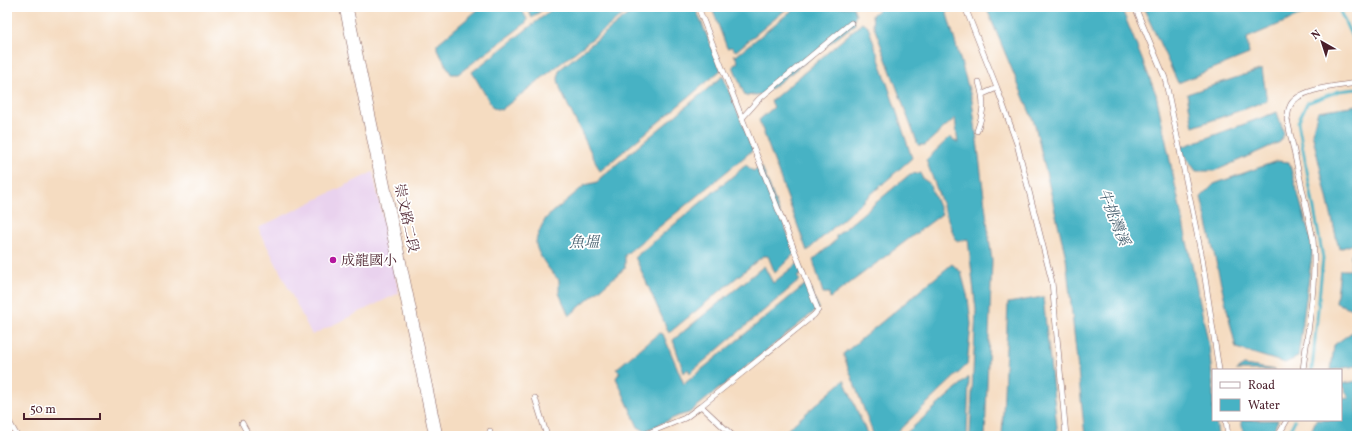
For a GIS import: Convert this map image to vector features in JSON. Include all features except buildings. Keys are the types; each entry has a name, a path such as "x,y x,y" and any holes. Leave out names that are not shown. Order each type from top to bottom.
{"street":[{"name":"崇文路二段","path":"346,7 436,436"}],"lane":[{"path":"641,436 685,418 814,315 818,310 743,117 698,7"},
{"path":"965,7 1017,144 1052,282 1066,436"},
{"path":"1135,7 1165,78 1202,258 1218,369"},
{"path":"743,117 759,99 851,23"},
{"path":"977,132 984,111 983,94 979,82"},
{"path":"1303,369 1315,269 1314,251 1313,239 1287,119 1290,106 1297,98 1308,92 1357,83"},
{"path":"983,94 997,88"},
{"path":"535,398 547,436"},
{"path":"701,406 733,436"},
{"path":"7,418 17,436"},
{"path":"1226,421 1228,436"},
{"path":"1278,436 1286,421"},
{"path":"242,423 249,436"}],"shaded area":[{"name":"成龍國小","path":"373,172 399,293 312,335 258,228"}],"water":[{"path":"481,7 520,7 527,19 526,23 458,74 451,74 437,49 437,44"},
{"path":"527,7 546,7 532,18"},
{"path":"555,7 633,7 501,110 493,108 472,72"},
{"path":"637,7 695,7 721,70 600,171 561,91 558,80 559,70"},
{"path":"718,7 789,7 736,51 731,47 727,48 713,11"},
{"path":"796,7 853,7 856,15 854,19 855,24 764,94 745,96 733,66 738,62 734,54 736,56"},
{"path":"882,7 945,7 972,100 992,261 985,436 970,436 976,310 968,239 956,241 926,160 950,137 958,143 955,118 925,145 918,145 873,24 872,15"},
{"name":"牛挑灣溪","path":"986,7 1121,7 1156,94 1209,346 1212,376 1212,421 1216,421 1218,436 1085,436 1066,258 1035,125"},
{"path":"1143,7 1320,7 1247,38 1249,54 1178,83"},
{"path":"862,23 868,26 912,158 807,251 759,120 774,107 771,101"},
{"path":"1262,69 1267,101 1193,127 1187,94"},
{"name":"魚塭","path":"723,76 753,150 625,255 625,268 569,316 559,293 559,280 544,262 536,246 537,236 546,218 585,185 598,182 600,178"},
{"path":"1357,105 1357,243 1339,249 1312,133 1318,111"},
{"path":"1277,112 1284,134 1280,142 1215,171 1196,171 1179,148"},
{"path":"1277,161 1289,162 1313,248 1298,357 1285,363 1236,348 1201,197 1214,184"},
{"name":"魚塭","path":"746,165 753,171 762,167 795,253 775,273 768,256 763,256 669,333 635,257"},
{"path":"921,173 922,178 929,183 942,214 830,298 829,293 823,293 813,260 836,240 836,236 910,174"},
{"path":"1357,253 1357,366 1331,369 1334,345 1355,330 1353,309 1336,303 1340,270 1351,270 1351,254"},
{"path":"798,263 804,272 797,277 800,280 690,373 688,369 684,373 673,340 764,266 773,283"},
{"path":"952,264 961,272 968,298 971,324 967,365 893,436 874,436 843,354"},
{"path":"807,283 819,308 689,413 678,416 645,431 638,427 616,378 620,372 616,369 659,333 663,334 684,384"},
{"path":"1043,297 1058,436 1002,436 1008,303"},
{"path":"1244,365 1270,369 1238,369"},
{"path":"969,377 967,436 903,436"},
{"path":"844,380 868,436 780,436"},
{"path":"1357,381 1357,436 1309,436 1316,421 1342,421 1342,399 1349,398 1342,384"},
{"path":"1241,421 1278,421 1271,436 1244,436"}],"waterway":[{"path":"1338,7 1357,48"},
{"path":"1312,369 1323,258 1298,122 1307,103 1339,91 1357,89"},
{"path":"1287,436 1294,421"},
{"path":"7,430 10,436"}],"place":[{"name":"成龍國小","path":"333,260"}]}
